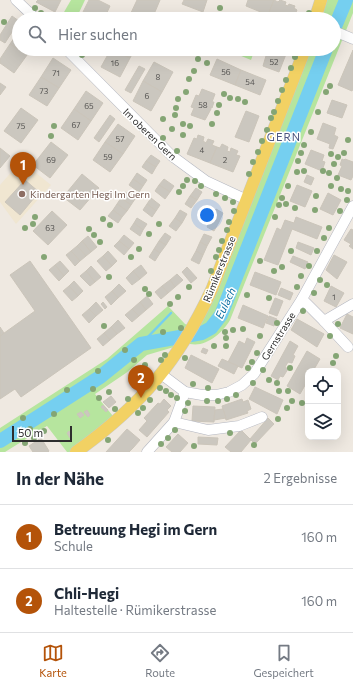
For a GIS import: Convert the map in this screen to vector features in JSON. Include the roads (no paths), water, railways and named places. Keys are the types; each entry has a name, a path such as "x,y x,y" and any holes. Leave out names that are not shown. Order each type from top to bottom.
{"main road":[{"path":"317,12 321,0"},
{"name":"Rümikerstrasse","path":"76,452 129,410 161,374 192,330 212,289 302,56"}],"street":[{"path":"16,0 29,12"},
{"path":"341,34 353,39"},
{"name":"Im oberen Gern","path":"73,56 172,156 206,181 247,200"},
{"name":"Gernstrasse","path":"185,392 216,395 229,392 242,385 254,374 302,299 353,206"},
{"path":"302,299 348,347"},
{"path":"324,321 353,304"},
{"path":"147,452 174,422 185,392 161,374"},
{"path":"174,422 208,430 239,426 262,417"}],"waterway":[{"name":"Eulach","path":"341,12 346,0"},
{"name":"Eulach","path":"0,441 100,377 141,344 202,333 211,328 221,315 323,56"},
{"path":"141,344 171,313"}],"place":[{"name":"Betreuung Hegi im Gern","path":"23,185"},
{"name":"Kindergarten Hegi Im Gern","path":"22,194"},
{"name":"Chli-Hegi","path":"141,398"}],"district":[{"name":"GERN","path":"284,136"}]}
